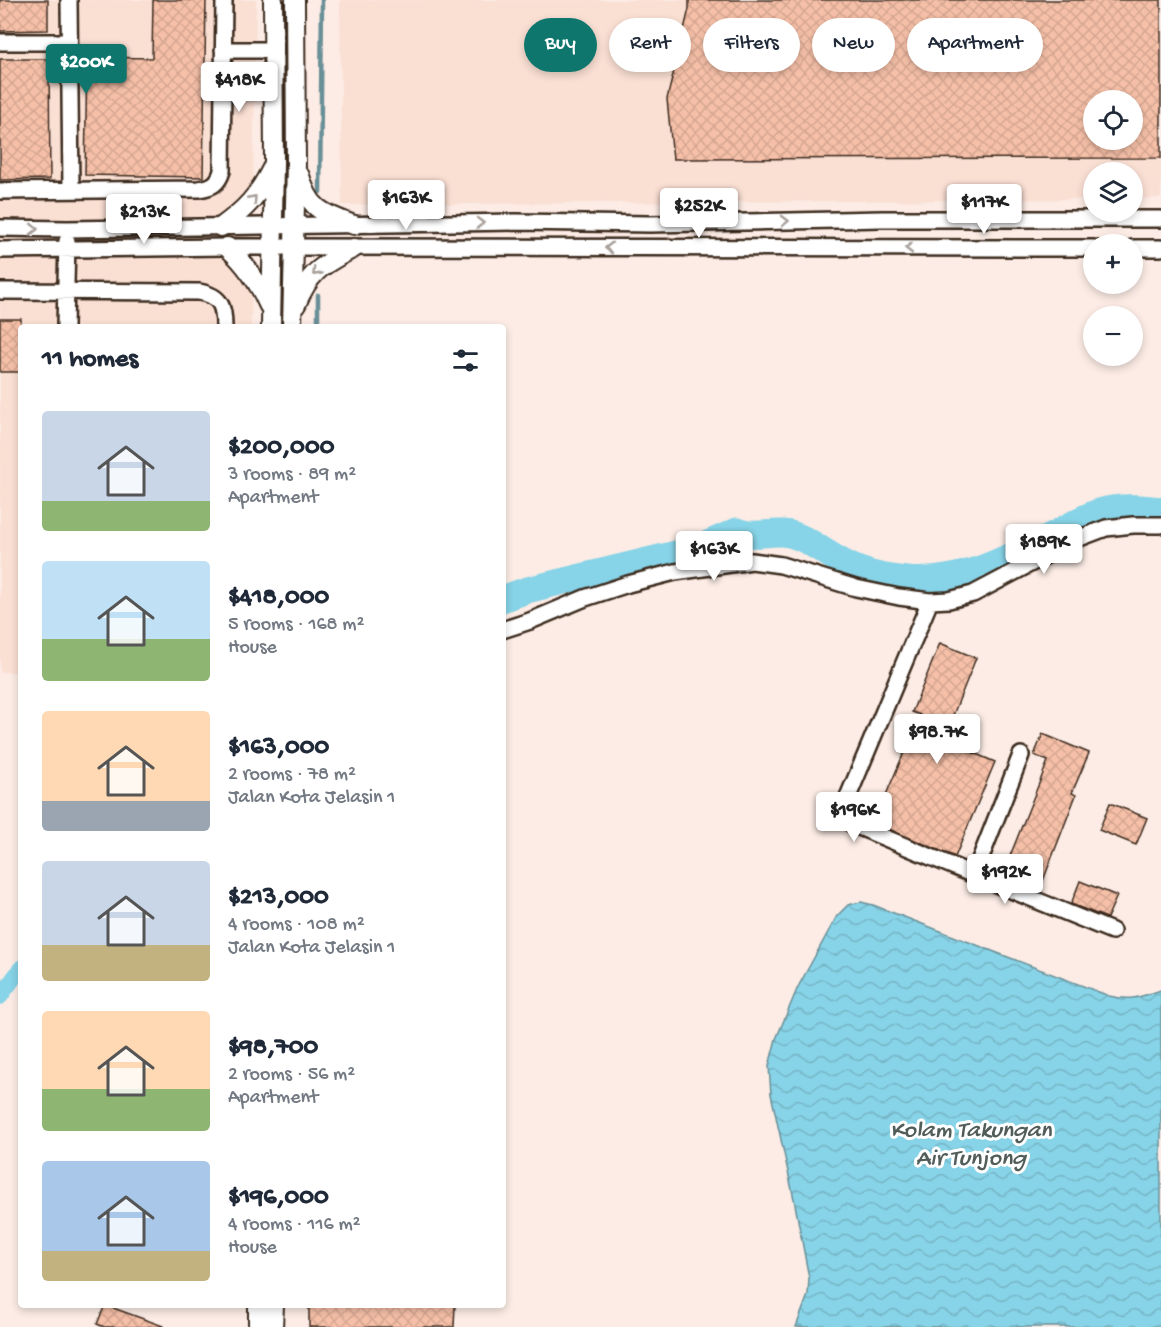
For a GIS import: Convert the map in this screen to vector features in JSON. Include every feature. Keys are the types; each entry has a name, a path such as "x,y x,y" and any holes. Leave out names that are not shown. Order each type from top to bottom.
{"main road":[{"path":"271,319 274,163 273,0"},
{"path":"292,319 296,248 295,0"},
{"path":"221,227 240,214 261,190 274,163"},
{"path":"296,163 304,190 314,206 354,225"},
{"path":"227,247 243,262 262,290 271,319"},
{"path":"292,319 303,289 313,274 323,265 354,248"},
{"path":"258,1308 258,1327"},
{"path":"273,1327 274,1308"}],"street":[{"path":"69,0 70,190"},
{"path":"0,190 199,189 210,187 219,181 222,171 224,0"},
{"path":"0,42 69,42"},
{"path":"223,50 273,50"},
{"path":"0,228 1157,219"},
{"path":"65,324 68,229"},
{"path":"0,250 227,247 1083,248"},
{"path":"1143,248 1161,248"},
{"path":"0,291 199,292 210,294 218,299 222,307 224,324"},
{"path":"506,629 628,584 696,569 752,561 781,565 856,588 930,602 949,600 973,594 1077,539 1106,528 1161,525"},
{"path":"930,602 845,804 844,815 852,824 1112,931"},
{"path":"974,875 1021,755"}],"shaded area":[{"path":"0,0 256,0 251,324 18,324 18,672 0,672"},
{"path":"340,0 1161,0 1161,198 1143,199 1143,162 1083,162 1083,199 342,205"}],"water":[{"name":"Kolam Takungan Air Tunjong","path":"861,902 1109,996 1136,998 1161,990 1161,1327 796,1327 808,1295 809,1278 771,1094 769,1066 776,1039 798,987 837,916 848,905"}],"building":[{"path":"0,0 48,0 48,30 0,31"},
{"path":"153,0 206,0 203,177 85,175 87,57 152,58"},
{"path":"689,0 1161,0 1161,158 673,159 667,99 674,72 691,72 691,18 687,18"},
{"path":"0,59 49,59 50,179 0,180"},
{"path":"0,319 21,319 21,324 18,324 18,372 0,372"},
{"path":"940,643 976,658 943,740 995,762 955,857 874,823 920,715 912,712"},
{"path":"1043,734 1089,753 1072,793 1076,795 1039,891 1002,876 1048,761 1034,755"},
{"path":"1110,803 1147,818 1136,845 1099,830"},
{"path":"1080,881 1117,896 1107,918 1071,904"},
{"path":"104,1308 113,1308 163,1327 104,1327 97,1324"},
{"path":"309,1308 455,1308 454,1327 309,1327"}],"waterway":[{"path":"320,192 322,0"},
{"path":"318,295 318,324"},
{"path":"506,598 527,590 696,549 737,531 751,534 791,534 840,561 876,575 907,580 946,578 1001,561 1093,514 1127,508 1161,510"},
{"path":"0,997 18,972"}]}
